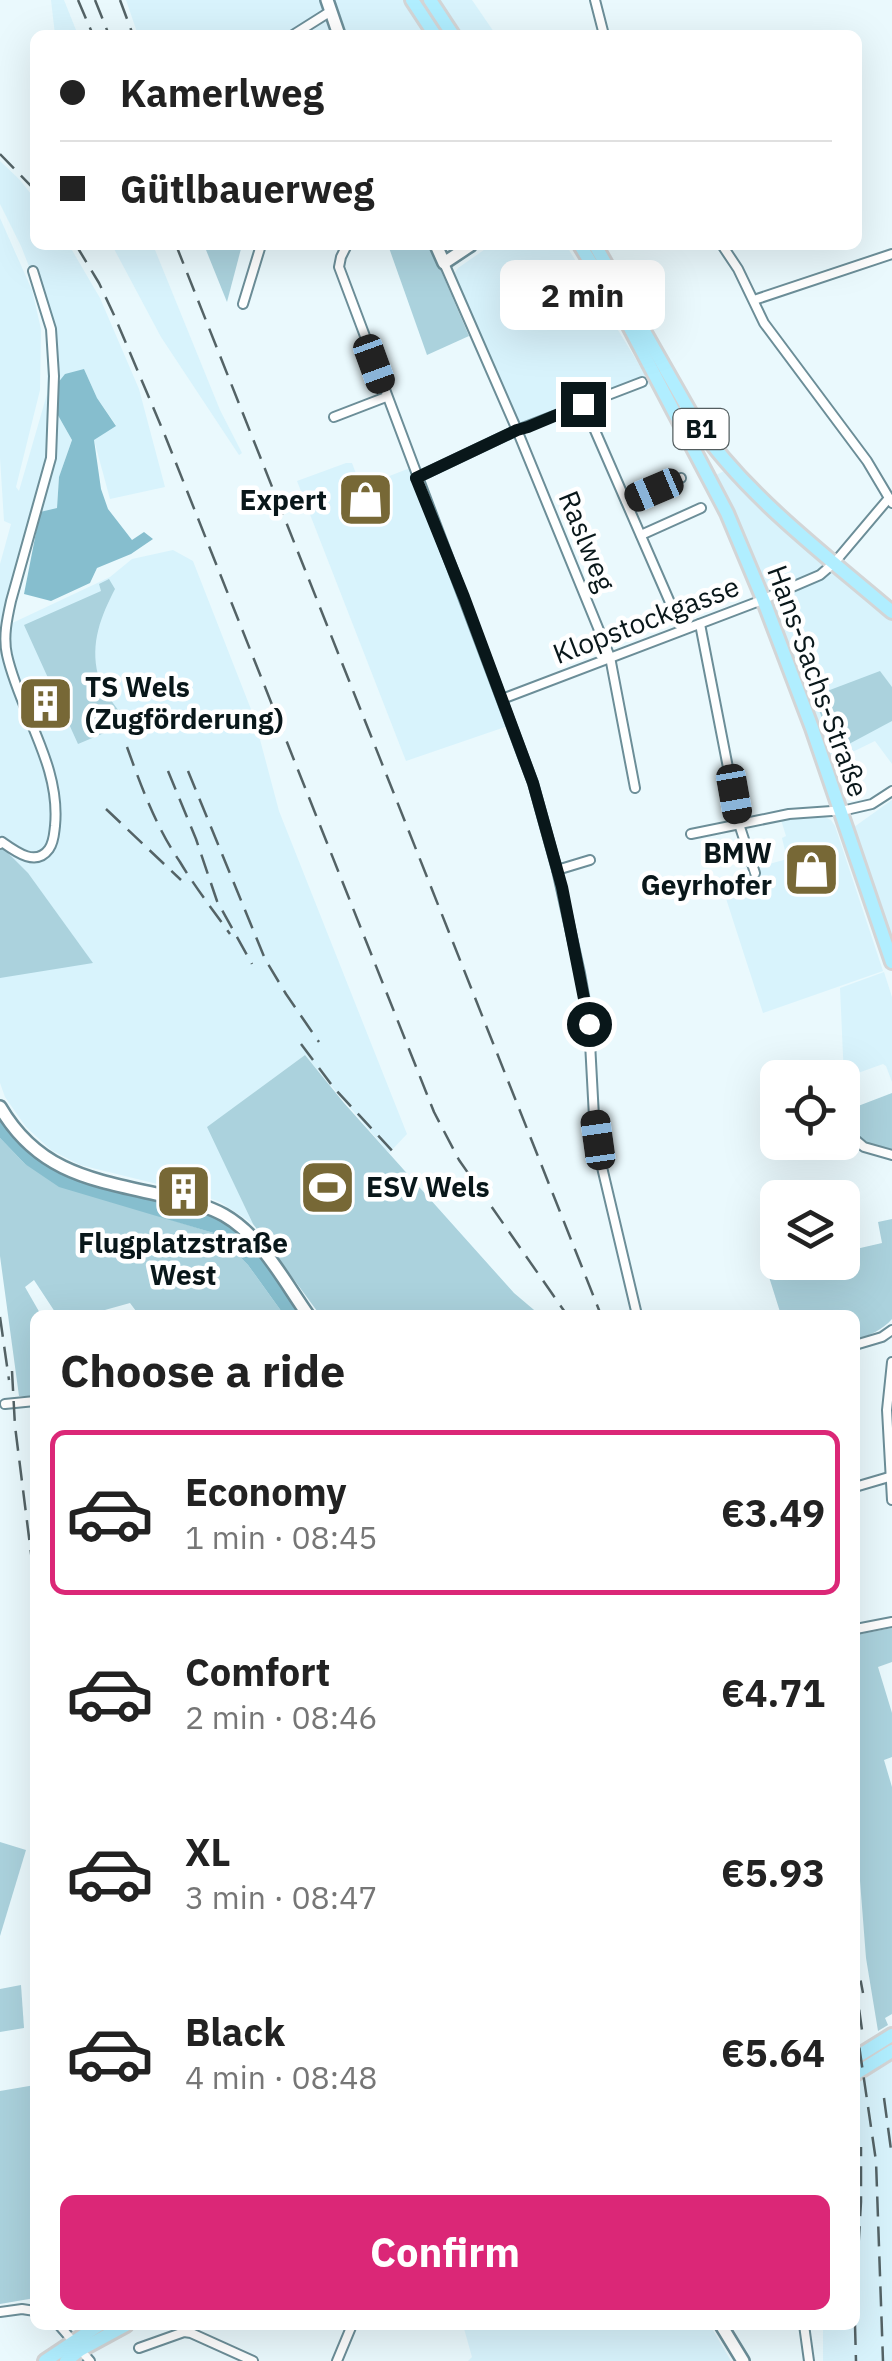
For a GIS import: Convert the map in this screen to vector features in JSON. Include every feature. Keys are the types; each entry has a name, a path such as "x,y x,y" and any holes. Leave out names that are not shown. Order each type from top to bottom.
{"main road":[{"path":"412,0 432,30"},
{"path":"430,0 450,30"},
{"name":"Hans-Sachs-Straße","path":"583,250 629,326 710,477 763,599 892,962"},
{"name":"B1","path":"598,250 712,446 736,474 892,612"},
{"path":"860,2055 892,2035"},
{"path":"860,2071 892,2051"},
{"path":"66,2361 76,2345 93,2330"},
{"path":"45,2361 114,2330"}],"street":[{"path":"595,0 603,30"},
{"path":"299,30 329,6 337,30"},
{"path":"244,304 260,250"},
{"path":"345,250 339,267 528,769 558,870 589,1024 594,1118 601,1163 637,1310"},
{"path":"438,250 444,264 465,250"},
{"path":"725,250 764,323 867,460 891,500"},
{"path":"754,300 892,254"},
{"name":"Raslweg","path":"444,264 610,657 635,788"},
{"path":"0,844 32,858 40,857 53,843 55,820 55,796 44,754 14,680 6,649 11,601 52,458 54,376 50,328 33,270"},
{"path":"416,478 517,430 642,382"},
{"path":"334,418 386,397"},
{"path":"583,404 682,630"},
{"path":"626,501 682,478"},
{"name":"Klopstockgasse","path":"502,699 820,575 891,500"},
{"path":"641,535 701,508"},
{"path":"700,624 739,824 755,874"},
{"path":"692,834 789,814 840,811 872,804 892,791"},
{"path":"558,870 590,860"},
{"path":"0,1108 33,1150 64,1170 200,1205 236,1223 264,1252 305,1310"},
{"path":"860,1143 892,1155"},
{"path":"860,1344 892,1332"},
{"path":"892,1362 887,1410 892,1500"},
{"path":"5,1404 30,1402"},
{"path":"860,1486 890,1477"},
{"path":"860,1627 892,1622"},
{"path":"0,2312 30,2310"},
{"path":"63,2330 90,2361"},
{"path":"337,2361 350,2330"},
{"path":"724,2330 743,2361"},
{"path":"805,2330 809,2361"},
{"path":"139,2348 184,2332 253,2361"}],"shaded area":[{"path":"51,0 64,0 76,30 54,30"},
{"path":"126,0 323,0 331,30 136,30"},
{"path":"334,0 408,0 428,30 343,30"},
{"path":"439,0 472,0 493,30 458,30"},
{"path":"0,161 30,193 30,250 72,250 100,298 139,389 165,487 110,499 94,440 116,425 97,398 84,369 55,410 72,440 59,477 57,508 40,512 6,626 110,577 132,559 173,550 193,561 254,717 279,811 407,1134 389,1153 305,1055 208,1127 253,1224 220,1202 80,1165 51,1150 26,1127 0,1083 0,564 11,524 4,521 0,458 0,218 32,290 41,329 40,390 16,487 19,491 47,394 48,342 43,302 0,204"},
{"path":"115,250 155,250 220,410 242,453 239,455 161,337"},
{"path":"206,250 241,250 227,302"},
{"path":"390,250 432,250 469,336 427,355"},
{"path":"484,250 569,250 651,384 585,404 521,434 454,274"},
{"path":"84,369 116,426 94,440 108,509 132,540 144,532 153,539 131,554 97,568 90,583 51,601 24,594 40,512 57,508 59,477 72,440 55,410 57,384 65,374"},
{"path":"352,463 361,487 410,468 508,726 406,761 297,481"},
{"path":"726,470 777,522 892,620 892,764 875,741 832,762 768,587 716,475"},
{"path":"109,579 115,589 98,630 96,663 103,687 128,723 78,744 24,625 101,591 99,584"},
{"path":"880,671 892,687 892,721 834,752 814,696"},
{"path":"892,800 892,938 854,827"},
{"path":"825,817 835,826 883,971 763,1013 721,883 753,875 758,867 787,859 781,820"},
{"path":"2,847 28,873 93,963 0,978"},
{"path":"884,972 892,997 892,1082 883,1064 860,1072 860,1060 843,1060 840,988"},
{"name":"ESV Wels","path":"305,1055 514,1293 534,1310 316,1310 253,1224 207,1127"},
{"path":"892,1093 892,1158 860,1148 860,1105"},
{"path":"0,1118 29,1152 66,1176 215,1216 246,1239 298,1310 280,1310 248,1265 217,1234 59,1187 25,1164 0,1138"},
{"path":"0,1138 25,1164 146,1212 217,1234 248,1265 280,1310 135,1310 130,1303 105,1310 54,1310 34,1280 25,1287 38,1310 30,1310 30,1396 19,1396 0,1256"},
{"path":"892,1219 892,1319 875,1332 860,1338 860,1310 779,1310 770,1280 860,1280 860,1248 882,1243 878,1222"},
{"path":"892,1628 892,1662 878,1667 892,1713 892,1757 884,1760 892,1787 892,2014 885,2018 888,2025 878,2031 866,1958 860,1881 860,1634"},
{"path":"0,1842 26,1850 0,1936"},
{"path":"21,1985 24,2028 0,2032 0,1989"},
{"path":"892,2060 892,2361 823,2361 823,2330 860,2330 860,2082"},
{"path":"30,2086 30,2299 0,2304 0,2091"},
{"path":"464,2330 713,2330 731,2361 468,2361 472,2357"}],"railway":[{"path":"78,0 91,30"},
{"path":"95,0 107,30"},
{"path":"120,0 131,30"},
{"path":"0,154 30,185"},
{"path":"79,250 114,315 164,433 434,1112 459,1160 564,1310"},
{"path":"178,250 599,1310"},
{"path":"127,747 164,835 230,934"},
{"path":"168,771 217,901 252,964"},
{"path":"188,771 265,959 319,1042"},
{"path":"106,809 181,880"},
{"path":"301,1044 334,1088 398,1157"},
{"path":"0,1317 9,1380"},
{"path":"12,1371 30,1545"},
{"path":"860,1977 863,1993"},
{"path":"860,2016 862,2030"},
{"path":"860,2052 876,2161 883,2361"},
{"path":"884,2098 892,2157"},
{"path":"860,2219 861,2147"},
{"path":"855,2330 856,2361"}],"place":[{"name":"Expert","path":"366,500"},
{"name":"TS Wels (Zugförderung)","path":"46,703"},
{"name":"BMW Geyrhofer","path":"811,869"},
{"name":"ESV Wels","path":"327,1187"},
{"name":"Flugplatzstraße West","path":"183,1192"}],"route":[{"path":"583,404 416,478 533,783 562,887 589,1024"}]}
